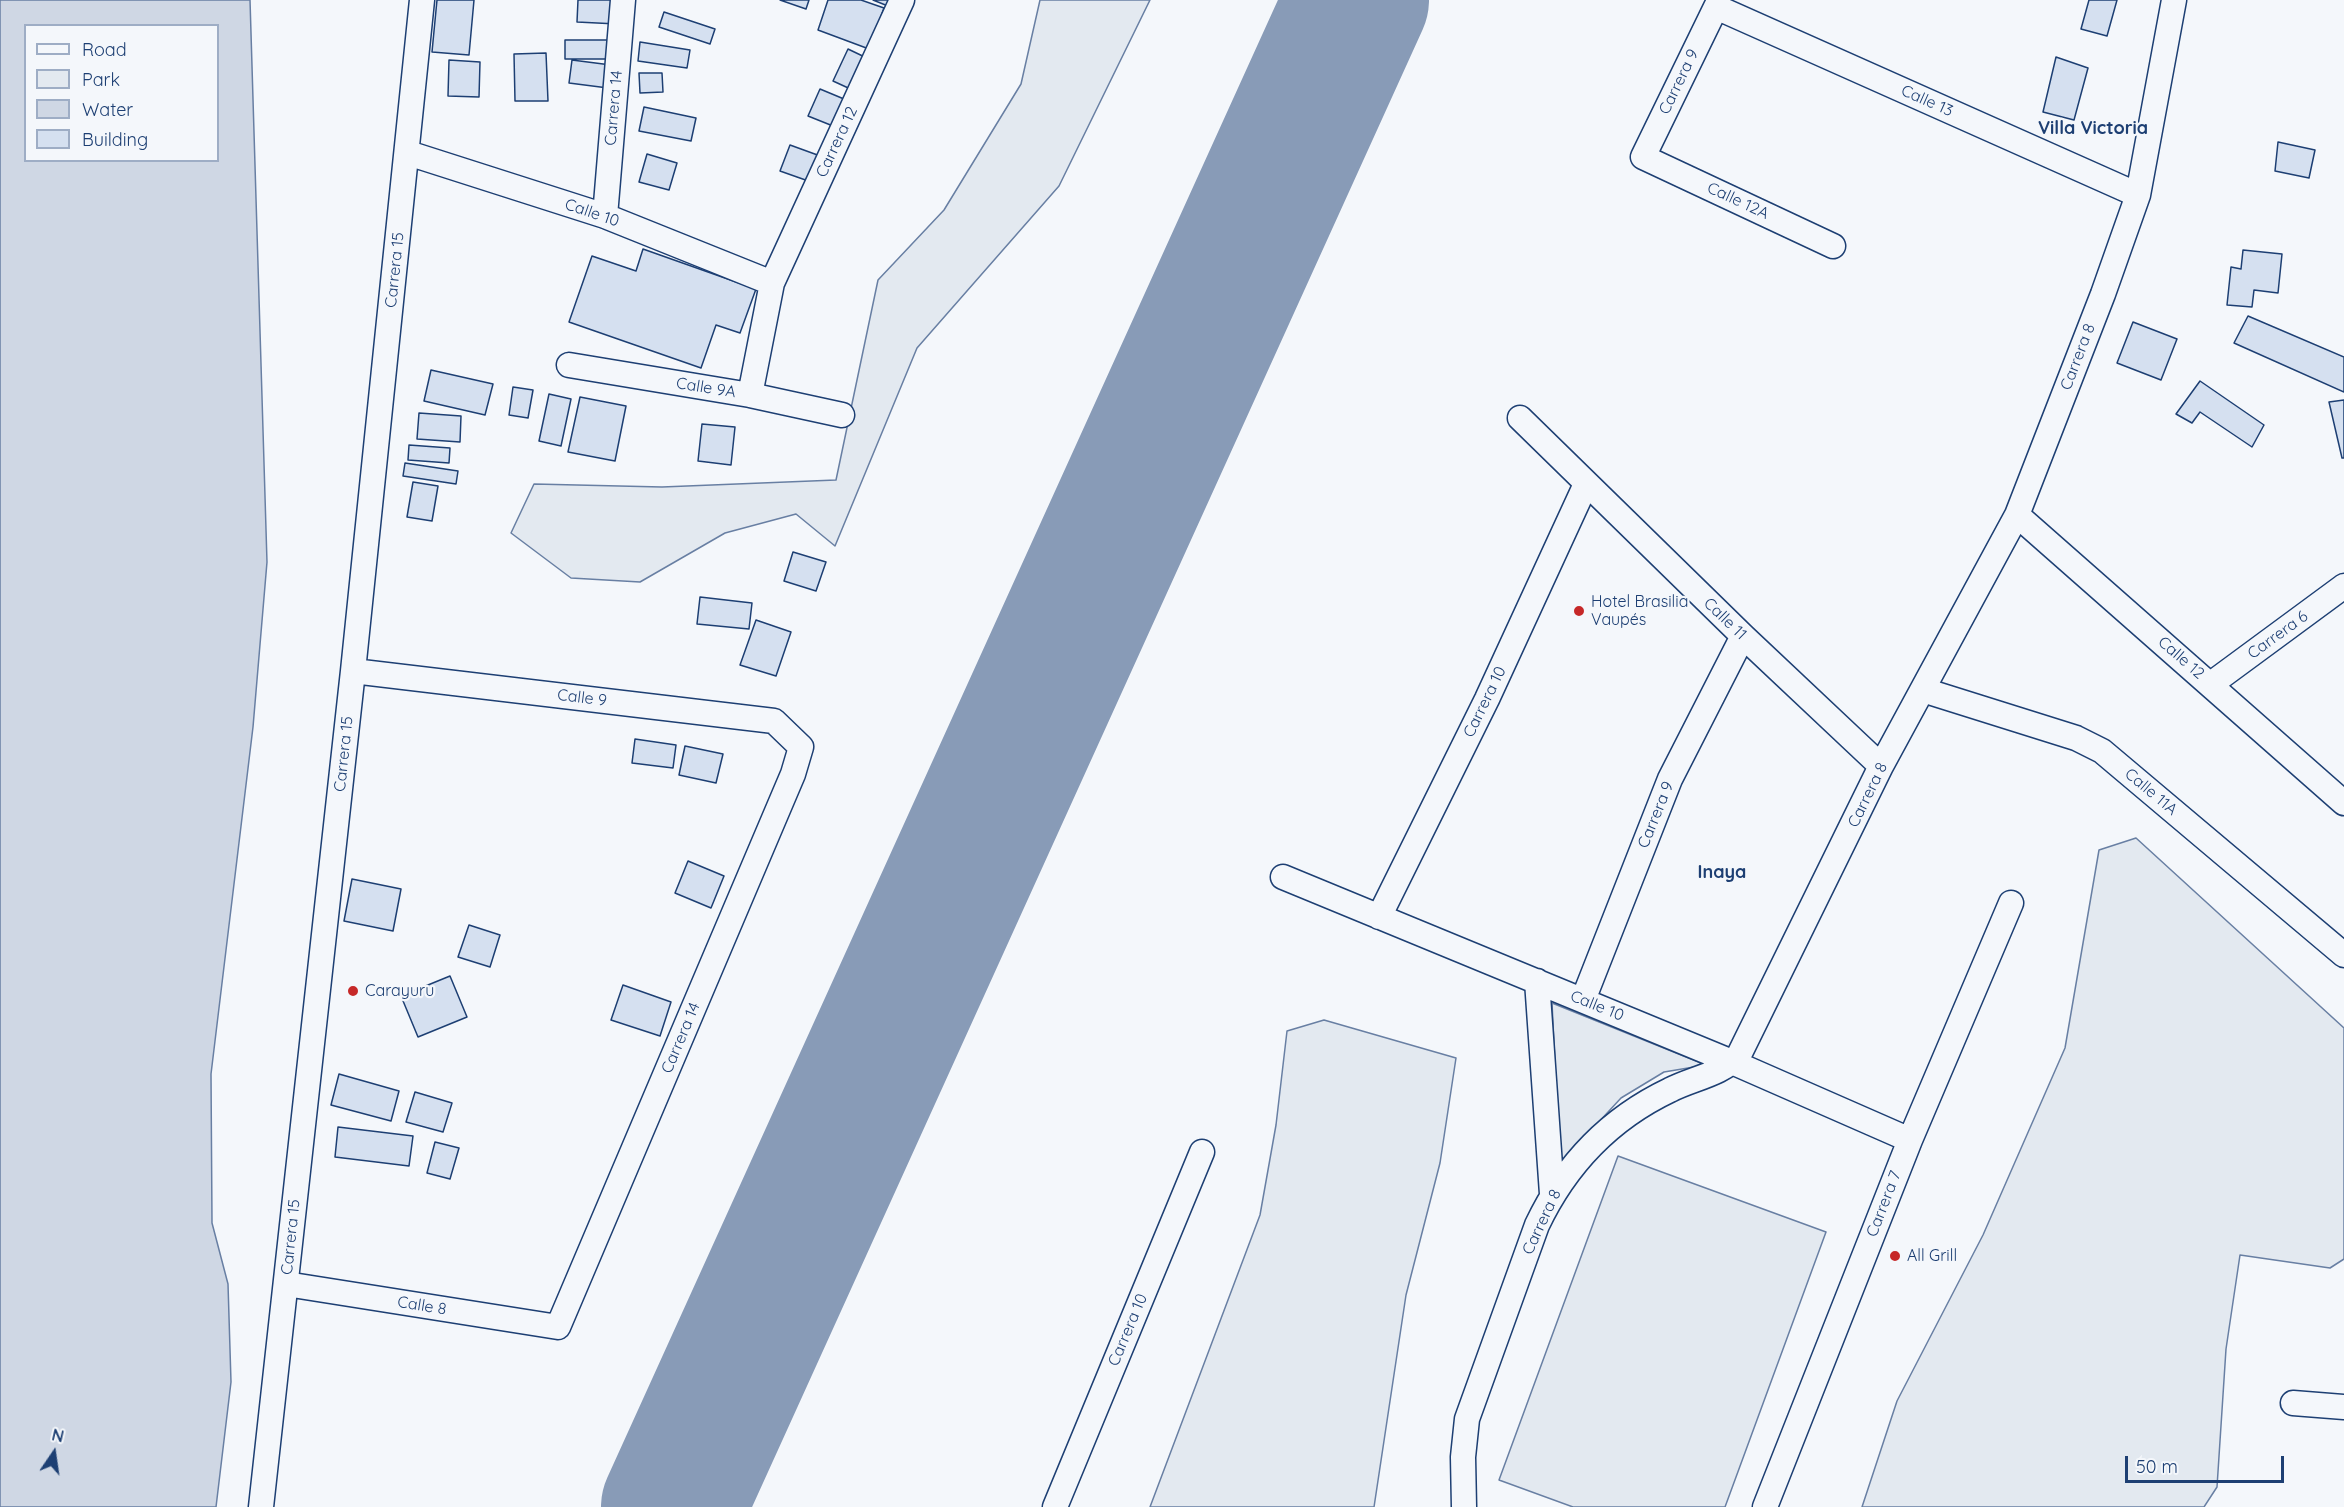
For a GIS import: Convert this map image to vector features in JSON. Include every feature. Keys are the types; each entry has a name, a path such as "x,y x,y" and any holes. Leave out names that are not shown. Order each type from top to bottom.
{"street":[{"name":"Carrera 15","path":"261,1507 353,671 422,0"},
{"name":"Carrera 14","path":"605,216 623,0"},
{"name":"Carrera 12","path":"750,395 772,283 902,0"},
{"name":"Carrera 8","path":"1464,1507 1464,1438 1470,1410 1537,1225 1552,1194 1576,1161 1627,1115 1671,1089 1725,1068 1747,1042 1881,766 2017,515 2103,294 2138,195 2174,0"},
{"name":"Calle 13","path":"1716,7 2138,195"},
{"name":"Carrera 9","path":"1643,157 1716,7"},
{"name":"Calle 10","path":"408,153 605,216 772,283"},
{"name":"Calle 12A","path":"1643,157 1833,246"},
{"name":"Calle 9A","path":"569,365 750,395 843,415"},
{"name":"Calle 11","path":"1520,418 1743,636 1881,766"},
{"name":"Carrera 10","path":"1379,917 1487,699 1586,484"},
{"name":"Calle 12","path":"2017,515 2344,803"},
{"name":"Carrera 6","path":"2211,684 2344,586"},
{"name":"Carrera 9","path":"1583,1000 1670,779 1743,636"},
{"name":"Calle 9","path":"353,671 774,721 801,747"},
{"name":"Calle 11A","path":"1923,690 2076,738 2102,751 2344,955"},
{"name":"Carrera 14","path":"558,1327 793,774 801,747"},
{"name":"Calle 10","path":"1283,878 1732,1062 1910,1140"},
{"name":"Carrera 7","path":"1765,1507 1910,1140 2011,903"},
{"path":"1537,981 1552,1194"},
{"name":"Carrera 10","path":"1055,1507 1202,1152"},
{"name":"Calle 8","path":"285,1284 558,1327"},
{"path":"2293,1402 2344,1407"}],"green space":[{"path":"1040,0 1150,0 1059,186 917,348 835,546 796,514 725,533 640,582 571,578 511,533 534,484 662,487 836,480 878,280 944,210 1021,84"},
{"path":"2136,838 2344,1028 2344,1259 2330,1268 2240,1255 2226,1349 2217,1487 2204,1507 1862,1507 1897,1401 1983,1235 2065,1048 2099,850"},
{"path":"1552,1003 1706,1065 1664,1072 1621,1098 1560,1164"},
{"path":"1324,1020 1456,1058 1440,1163 1406,1295 1374,1507 1150,1507 1260,1215 1276,1125 1287,1031"},
{"path":"1618,1156 1826,1232 1725,1507 1573,1507 1499,1480"}],"water":[{"path":"0,0 250,0 267,562 253,727 211,1074 212,1223 228,1284 231,1382 216,1507 0,1507"}],"building":[{"path":"437,0 474,0 469,55 432,52"},
{"path":"578,0 618,0 617,24 577,22"},
{"path":"780,0 809,0 806,9"},
{"path":"828,0 861,0 884,8 869,49 818,30"},
{"path":"873,0 896,0 893,8"},
{"path":"2089,0 2117,0 2107,36 2081,29"},
{"path":"664,12 715,29 710,44 659,27"},
{"path":"565,40 608,40 608,59 565,59"},
{"path":"640,42 690,50 687,68 638,61"},
{"path":"848,49 871,60 857,92 833,81"},
{"path":"546,53 548,101 515,101 514,54"},
{"path":"2056,57 2088,68 2074,120 2043,112"},
{"path":"449,60 480,62 479,97 448,96"},
{"path":"572,60 611,65 608,88 569,83"},
{"path":"639,73 662,73 663,92 640,93"},
{"path":"820,89 844,99 833,126 808,116"},
{"path":"644,107 696,118 691,141 639,131"},
{"path":"2278,142 2315,150 2309,178 2275,171"},
{"path":"790,145 823,157 814,183 780,171"},
{"path":"647,154 677,163 669,190 639,182"},
{"path":"643,249 756,289 740,333 716,325 701,368 569,322 592,256 636,271"},
{"path":"2243,250 2282,254 2278,293 2254,290 2252,307 2227,305 2231,267 2241,269"},
{"path":"2248,316 2344,357 2344,392 2234,343"},
{"path":"2133,322 2177,339 2161,380 2117,363"},
{"path":"431,370 493,384 485,415 424,401"},
{"path":"2200,381 2264,425 2252,447 2200,412 2192,423 2176,414"},
{"path":"513,387 533,390 528,418 509,415"},
{"path":"549,394 571,399 561,446 539,441"},
{"path":"580,397 626,406 615,461 568,452"},
{"path":"2344,400 2344,458 2342,458 2329,402"},
{"path":"419,413 461,416 460,442 417,439"},
{"path":"702,424 735,427 731,465 698,461"},
{"path":"409,445 450,448 449,463 408,460"},
{"path":"405,463 458,471 456,484 403,476"},
{"path":"413,482 438,486 432,521 407,517"},
{"path":"793,552 826,562 816,591 784,581"},
{"path":"700,597 752,603 749,629 697,624"},
{"path":"756,620 791,632 776,676 740,665"},
{"path":"635,739 676,745 673,768 632,763"},
{"path":"685,746 723,754 716,783 679,775"},
{"path":"688,861 724,876 711,908 675,893"},
{"path":"352,879 401,889 393,931 344,921"},
{"path":"469,925 500,935 490,967 458,957"},
{"path":"450,976 467,1017 418,1037 401,996"},
{"path":"623,985 671,1002 660,1036 611,1020"},
{"path":"339,1074 399,1091 391,1121 331,1105"},
{"path":"415,1092 452,1103 443,1132 406,1122"},
{"path":"338,1127 413,1136 409,1166 335,1157"},
{"path":"435,1142 459,1148 450,1179 427,1173"}],"runway":[{"path":"673,1507 1357,0"}],"place":[{"name":"Hotel Brasilia Vaupés","path":"1579,611"},
{"name":"Carayuru","path":"353,991"},
{"name":"All Grill","path":"1895,1256"}],"district":[{"name":"Villa Victoria","path":"2093,129"},
{"name":"Inaya","path":"1722,873"}]}
